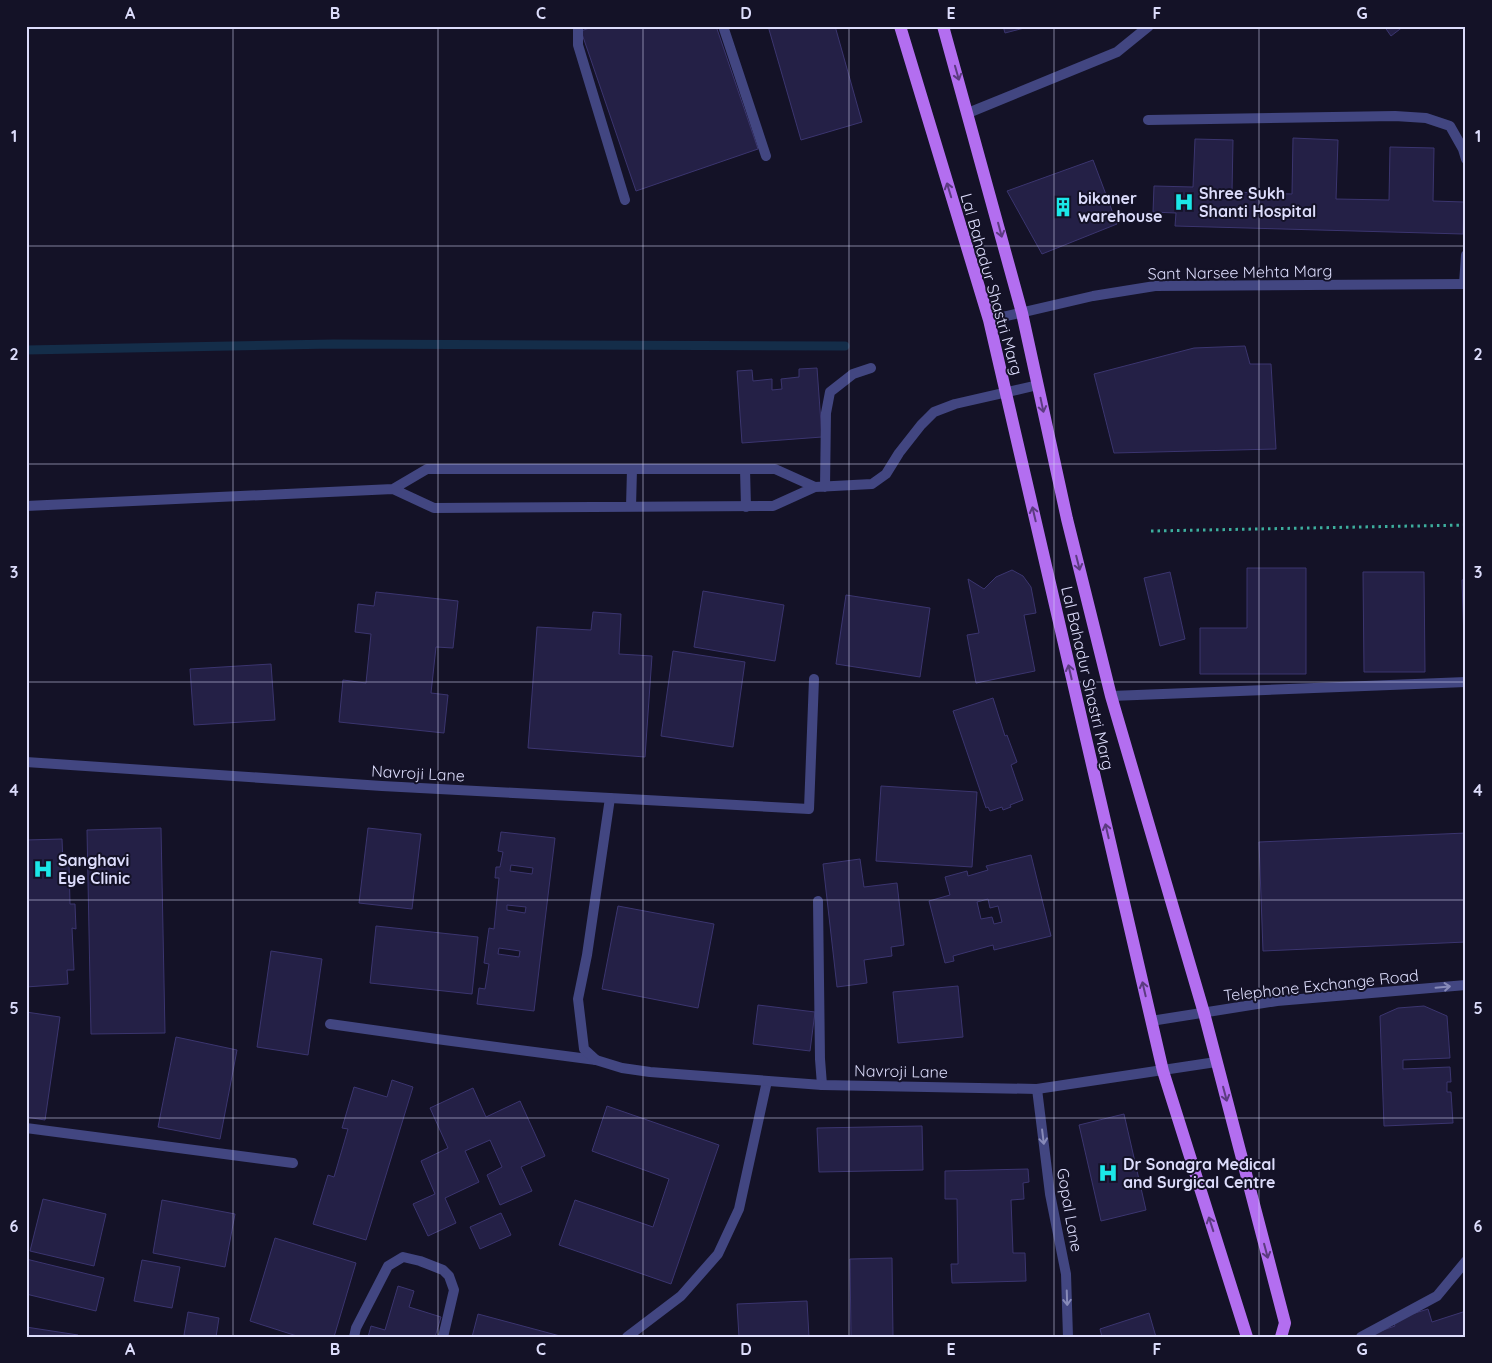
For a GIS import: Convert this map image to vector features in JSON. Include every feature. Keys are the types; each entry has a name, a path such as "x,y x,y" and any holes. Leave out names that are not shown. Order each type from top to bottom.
{"main road":[{"name":"Lal Bahadur Shastri Marg","path":"900,26 988,320 1163,1071 1247,1337"},
{"name":"Lal Bahadur Shastri Marg","path":"944,26 1022,313 1067,519 1111,696 1204,1013 1285,1323 1281,1337"}],"street":[{"path":"578,26 578,45 625,200"},
{"path":"723,26 766,156"},
{"path":"968,113 1117,52 1149,26"},
{"path":"1148,120 1395,116 1426,118 1450,126 1466,159"},
{"path":"1465,284 1466,254"},
{"name":"Sant Narsee Mehta Marg","path":"988,320 1093,296 1154,286 1465,284"},
{"path":"820,487 826,413 830,392 853,374 871,368"},
{"path":"26,506 392,489 434,508 773,506 820,487 872,484 886,474 920,425 934,412 955,404 1038,385"},
{"path":"392,489 427,469 775,469 820,487"},
{"path":"631,507 632,469"},
{"path":"745,469 746,506"},
{"name":"Navroji Lane","path":"26,762 382,786 809,809 814,679"},
{"path":"1111,696 1466,682"},
{"path":"596,1060 584,1049 578,999 587,955 610,798"},
{"path":"818,901 822,1085"},
{"name":"Telephone Exchange Road","path":"1151,1021 1277,1001 1466,985"},
{"name":"Navroji Lane","path":"330,1024 596,1060 622,1068 822,1085 1037,1089 1216,1062"},
{"path":"627,1337 681,1296 718,1254 739,1209 767,1081"},
{"name":"Gopal Lane","path":"1037,1089 1050,1194 1066,1274 1068,1337"},
{"path":"26,1128 293,1163"},
{"path":"354,1337 356,1328 388,1266 403,1257 443,1270 449,1276 454,1290 443,1337"},
{"path":"1361,1337 1438,1296 1466,1260"}],"path":[{"path":"1151,531 1466,525"}],"building":[{"path":"595,26 716,26 758,149 636,191 581,31"},
{"path":"768,26 835,26 862,122 801,140"},
{"path":"1003,26 1032,26 1005,33"},
{"path":"1384,26 1404,26 1391,36"},
{"path":"1293,138 1338,140 1336,199 1389,200 1390,147 1434,148 1433,201 1464,202 1463,234 1175,226 1176,213 1153,212 1154,186 1193,187 1195,139 1233,140 1232,192 1292,194"},
{"name":"bikaner warehouse","path":"1093,160 1117,224 1042,254 1007,191"},
{"path":"1245,346 1250,364 1271,364 1276,449 1114,453 1094,374 1194,348"},
{"path":"817,368 822,437 742,443 737,371 752,370 753,381 772,379 772,390 782,389 781,379 799,377 799,369"},
{"path":"1247,568 1306,568 1306,674 1200,674 1200,628 1247,628"},
{"path":"1012,570 1023,576 1031,587 1036,613 1024,615 1035,671 976,683 967,635 979,633 968,579 984,589 996,577"},
{"path":"1170,572 1185,639 1160,646 1144,578"},
{"path":"1363,572 1424,572 1425,672 1364,672"},
{"path":"1466,579 1466,671 1465,671 1462,580"},
{"path":"703,591 784,605 775,661 694,647"},
{"path":"376,592 458,601 453,648 436,647 431,693 448,695 444,733 339,722 343,680 366,683 371,634 355,632 358,604 374,606"},
{"path":"846,595 930,608 920,677 836,664"},
{"path":"593,612 621,614 619,654 652,656 645,757 528,748 537,627 591,630"},
{"path":"673,651 745,662 733,747 661,736"},
{"path":"271,664 275,720 194,725 190,669"},
{"path":"993,698 1005,736 1007,735 1017,762 1011,765 1023,800 1003,810 1002,807 990,811 988,807 986,808 953,711"},
{"path":"881,786 977,792 972,867 876,861"},
{"path":"161,828 165,1033 91,1034 87,830"},
{"path":"368,828 421,834 412,909 359,903"},
{"path":"501,832 555,838 534,1011 477,1004 479,988 485,989 489,964 484,963 489,928 494,929 499,878 495,878 496,867 500,867 503,852 498,851","holes":["511,865 533,868 532,874 510,871","507,905 526,907 525,913 507,910","499,948 520,951 519,957 498,954"]},
{"path":"1466,833 1466,942 1263,951 1259,842"},
{"path":"62,839 63,864 69,864 70,904 75,904 76,929 72,928 74,970 67,970 68,984 26,987 26,840"},
{"path":"1031,855 1051,936 994,950 993,945 953,956 954,961 945,963 929,901 950,895 945,877 967,871 968,876 988,870 986,866","holes":["988,899 990,908 998,906 1002,922 994,924 992,917 981,919 977,902"]},
{"path":"860,859 864,887 897,883 904,945 891,947 892,956 864,960 867,983 837,987 823,864"},
{"path":"618,906 714,924 698,1008 602,989"},
{"path":"376,926 478,937 472,994 370,983"},
{"path":"271,951 322,959 308,1055 257,1047"},
{"path":"958,986 963,1037 898,1043 893,992"},
{"path":"758,1005 815,1012 810,1051 753,1044"},
{"path":"1424,1006 1447,1016 1450,1058 1403,1060 1403,1069 1450,1067 1451,1082 1447,1082 1447,1092 1451,1092 1453,1123 1384,1126 1380,1016 1398,1008"},
{"path":"26,1012 60,1017 45,1120 26,1117"},
{"path":"176,1037 237,1050 220,1139 158,1127"},
{"path":"392,1080 413,1087 366,1240 313,1224 328,1175 334,1177 348,1129 342,1128 354,1087 387,1097"},
{"path":"473,1088 486,1117 520,1101 545,1156 521,1167 532,1191 500,1205 487,1175 502,1167 490,1140 465,1151 479,1182 445,1198 456,1223 428,1236 413,1204 435,1194 421,1161 448,1148 430,1108"},
{"path":"607,1106 719,1145 671,1284 559,1245 575,1200 653,1227 669,1179 592,1151"},
{"path":"1124,1114 1146,1210 1101,1221 1079,1125"},
{"path":"922,1126 923,1170 819,1172 817,1128"},
{"path":"1028,1169 1029,1182 1023,1183 1024,1199 1011,1200 1013,1253 1025,1253 1026,1281 952,1283 951,1264 958,1264 957,1199 945,1199 945,1171"},
{"path":"43,1199 106,1214 94,1266 30,1251"},
{"path":"162,1200 235,1214 225,1267 153,1253"},
{"path":"501,1213 511,1235 480,1249 470,1227"},
{"path":"275,1238 356,1263 334,1337 300,1337 250,1321"},
{"path":"892,1258 893,1337 851,1337 850,1259"},
{"path":"26,1259 104,1278 96,1311 26,1294"},
{"path":"142,1260 180,1267 172,1308 134,1301"},
{"path":"398,1286 414,1291 409,1307 441,1317 435,1337 368,1337 371,1326 385,1330"},
{"path":"807,1301 809,1337 739,1337 737,1304"},
{"path":"1428,1309 1432,1322 1466,1311 1466,1337 1363,1337 1395,1326 1393,1320"},
{"path":"188,1312 219,1318 216,1337 184,1335"},
{"path":"1149,1313 1156,1337 1102,1337 1100,1329"},
{"path":"478,1314 560,1336 560,1337 472,1337"},
{"path":"26,1327 78,1335 78,1337 26,1337"}],"waterway":[{"path":"26,350 333,344 845,346"}],"place":[{"name":"Shree Sukh Shanti Hospital","path":"1184,202"},
{"name":"bikaner warehouse","path":"1063,207"},
{"name":"Sanghavi Eye Clinic","path":"43,869"},
{"name":"Dr Sonagra Medical and Surgical Centre","path":"1108,1173"}]}
